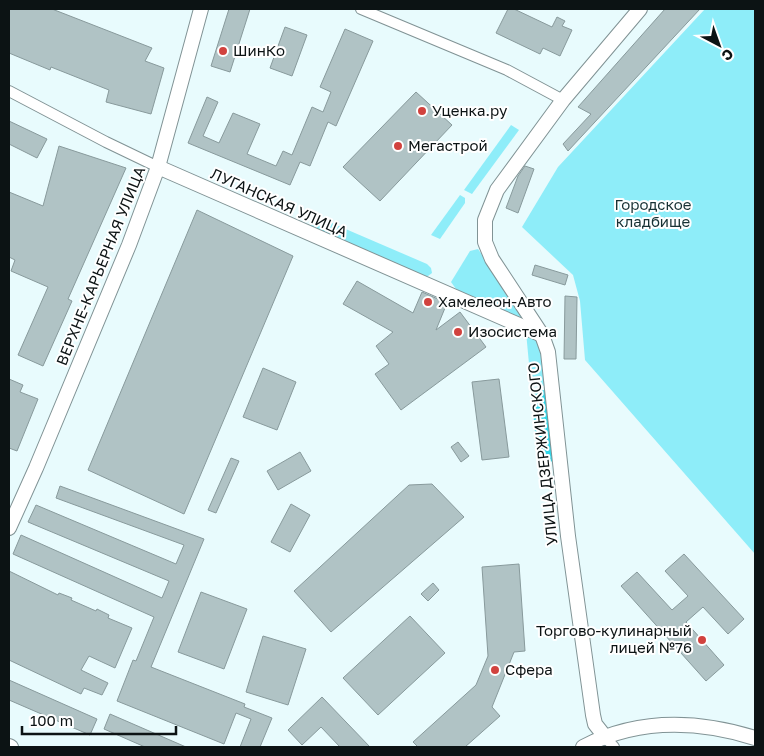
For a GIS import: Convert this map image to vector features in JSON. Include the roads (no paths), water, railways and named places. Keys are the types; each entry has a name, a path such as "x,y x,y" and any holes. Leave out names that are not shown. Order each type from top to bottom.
{"street":[{"name":"ВЕРХНЕ-КАРЬЕРНАЯ УЛИЦА","path":"9,528 129,245 158,167 201,9"},
{"path":"361,9 507,70 563,100"},
{"name":"УЛИЦА ДЗЕРЖИНСКОГО","path":"610,742 596,724 593,715 568,536 548,352 542,335 492,259 485,242 485,220 497,190 563,100 640,9"},
{"name":"ЛУГАНСКАЯ УЛИЦА","path":"9,91 158,167 542,335"},
{"path":"583,747 610,742 646,727 688,724 722,729 755,738"}],"place":[{"name":"ШинКо","path":"223,51"},
{"name":"Уценка.ру","path":"422,111"},
{"name":"Мегастрой","path":"398,146"},
{"name":"Хамелеон-Авто","path":"428,302"},
{"name":"Изосистема","path":"458,332"},
{"name":"Торгово-кулинарный лицей №76","path":"702,640"},
{"name":"Сфера","path":"495,670"}],"park label":[{"name":"Городское кладбище","path":"653,214"}]}
